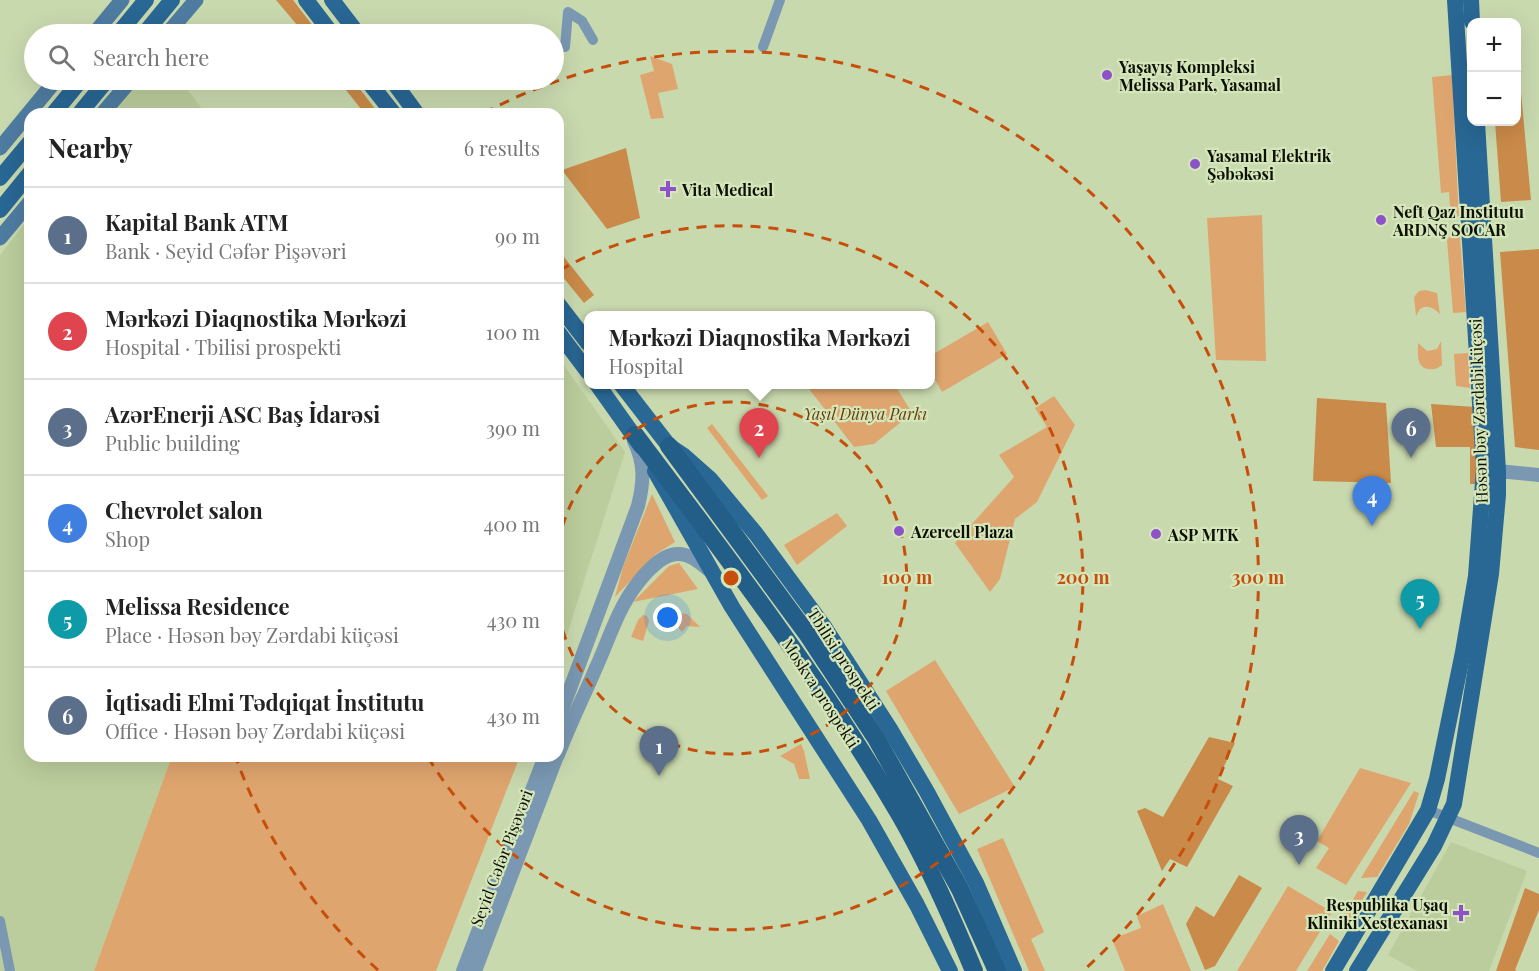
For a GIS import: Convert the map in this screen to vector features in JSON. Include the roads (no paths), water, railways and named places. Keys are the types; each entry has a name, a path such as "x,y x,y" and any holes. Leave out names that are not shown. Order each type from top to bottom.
{"highway":[{"name":"Moskva prospekti","path":"630,429 779,628 826,697 900,816 944,899 974,971"},
{"name":"Moskva prospekti","path":"669,446 808,635 876,738 960,889 997,971"}],"main road":[{"path":"102,24 122,0"},
{"path":"126,24 146,0"},
{"path":"152,24 172,0"},
{"path":"306,0 324,24"},
{"path":"332,0 350,24"},
{"name":"Həsən bəy Zərdabi küçəsi","path":"1333,971 1428,810 1437,779 1470,616 1484,468 1455,0"},
{"path":"1471,0 1472,18"},
{"path":"175,24 193,2"},
{"path":"33,108 48,90"},
{"path":"58,108 73,90"},
{"path":"84,108 99,90"},
{"path":"107,108 122,90"},
{"path":"375,90 389,108"},
{"path":"399,90 413,108"},
{"path":"0,148 24,119"},
{"name":"Həsən bəy Zərdabi küçəsi","path":"1357,971 1449,818 1458,787 1488,594 1495,535 1498,471 1477,126"},
{"path":"0,178 24,149"},
{"path":"0,210 24,180"},
{"path":"0,238 24,209"},
{"path":"564,312 584,338"},
{"path":"564,340 584,367"},
{"path":"601,389 630,429 749,635 869,820 950,971"},
{"name":"Tbilisi prospekti","path":"625,389 669,446 691,461 710,479 756,534 825,628 890,729 927,792 976,883 1014,971"},
{"path":"1418,829 1438,839"}],"street":[{"path":"565,0 568,12 565,47"},
{"path":"763,47 780,0"},
{"path":"1471,0 1479,0"},
{"path":"568,12 579,17 593,40"},
{"path":"564,705 638,506 644,480 642,462 630,429"},
{"path":"1498,471 1539,475"},
{"name":"Seyid Cəfər Pişəvəri","path":"564,741 618,612 627,596 659,561 668,556 679,553 699,561 711,572"},
{"path":"584,653 600,659"},
{"name":"Seyid Cəfər Pişəvəri","path":"463,971 543,762"},
{"name":"Seyid Cəfər Pişəvəri","path":"475,971 555,762"},
{"path":"1428,810 1539,853"},
{"path":"0,921 10,971"}],"place":[{"name":"Yaşayış Kompleksi Melissa Park, Yasamal","path":"1107,75"},
{"name":"Yasamal Elektrik Şəbəkəsi","path":"1195,164"},
{"name":"Vita Medical","path":"668,189"},
{"name":"Neft Qaz Institutu ARDNŞ SOCAR","path":"1381,220"},
{"name":"Mərkəzi Diaqnostika Mərkəzi","path":"759,458"},
{"name":"İqtisadi Elmi Tədqiqat İnstitutu","path":"1411,458"},
{"name":"Chevrolet salon","path":"1372,526"},
{"name":"Azercell Plaza","path":"899,531"},
{"name":"ASP MTK","path":"1156,534"},
{"name":"Melissa Residence","path":"1420,629"},
{"name":"Kapital Bank ATM","path":"659,776"},
{"name":"AzərEnerji ASC Baş İdarəsi","path":"1299,865"},
{"name":"Respublika Uşaq Kliniki Xestexanası","path":"1461,913"}],"park label":[{"name":"Yaşıl Dünya Parkı","path":"865,413"}]}
